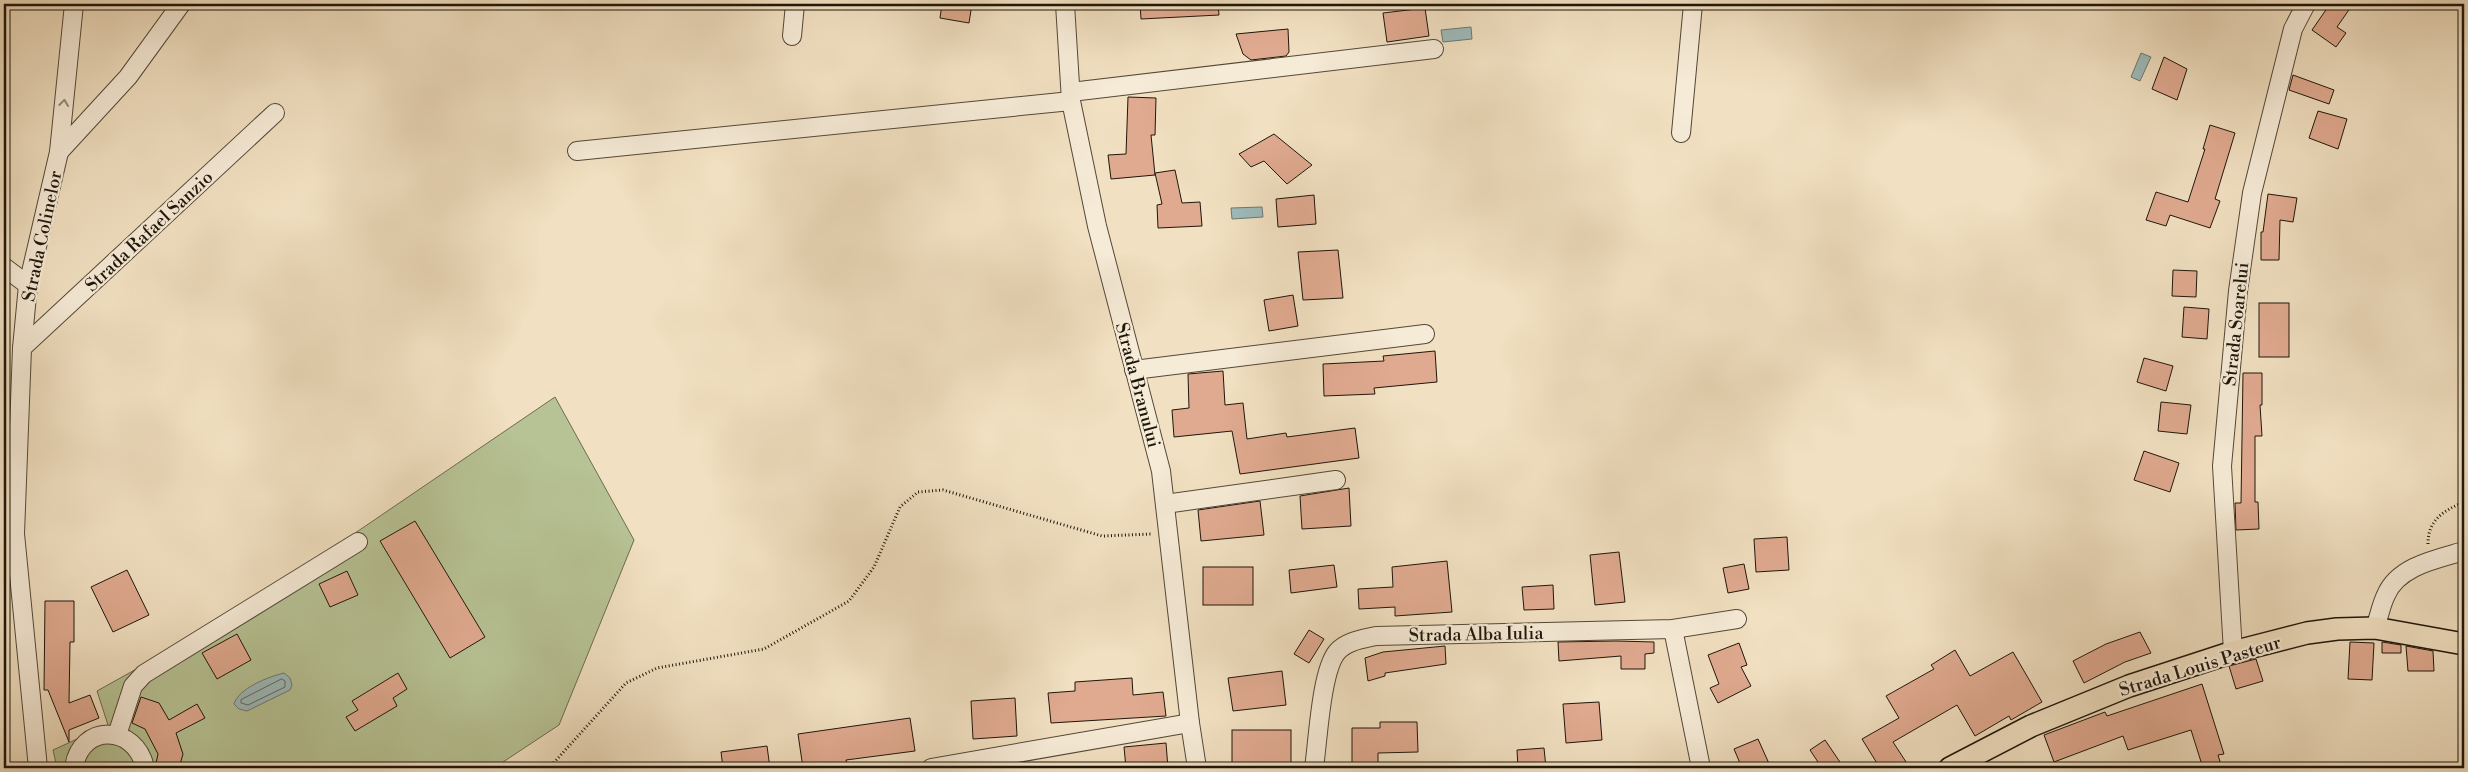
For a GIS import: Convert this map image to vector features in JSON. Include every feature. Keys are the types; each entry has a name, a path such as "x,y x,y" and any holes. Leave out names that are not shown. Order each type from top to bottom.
{"main road":[{"name":"Strada Louis Pasteur","path":"1950,768 2031,726 2129,686 2233,652 2307,633 2376,628 2464,644"}],"street":[{"name":"Strada Colinelor","path":"38,768 10,530 28,285 59,152 74,4"},
{"name":"Strada Colinelor","path":"59,152 128,77 181,4"},
{"path":"792,36 795,4"},
{"name":"Strada Branului","path":"1065,4 1071,97 1103,252 1161,471 1170,533 1190,723 1198,768"},
{"path":"1681,132 1693,4"},
{"name":"Strada Soarelui","path":"2233,652 2222,466 2238,291 2252,193 2293,29 2306,4"},
{"path":"577,151 1071,97 1434,49"},
{"name":"Strada Rafael Sanzio","path":"22,348 275,114"},
{"path":"4,267 28,285"},
{"path":"1134,370 1425,334"},
{"path":"1165,504 1336,480"},
{"path":"117,735 132,686 144,674 358,542"},
{"path":"2376,628 2386,594 2398,577 2428,561 2464,551"},
{"name":"Strada Alba Iulia","path":"1314,768 1327,671 1337,652 1351,642 1376,636 1673,630 1737,619"},
{"path":"1673,630 1701,768"},
{"path":"931,768 1190,723"},
{"path":"74,768 78,752 88,741 102,735 117,735 132,742 142,755 145,768"}],"path":[{"path":"549,768 626,683 657,668 764,649 849,601 874,567 900,507 918,492 943,490 1102,536 1170,533"},
{"path":"2428,561 2428,530 2443,512 2464,502"}],"green space":[{"path":"555,397 634,540 559,725 494,768 57,768 53,750 108,725 97,691 242,610"}],"water":[{"path":"1471,27 1472,39 1443,42 1441,30"},
{"path":"2141,53 2151,57 2140,81 2131,77"},
{"path":"1262,207 1263,217 1232,219 1231,208"},
{"path":"284,673 290,678 292,685 290,690 247,711 239,709 234,704 237,698 248,688 262,680"}],"building":[{"path":"942,4 972,4 969,23 940,18"},
{"path":"1140,4 1218,4 1219,15 1141,19"},
{"path":"2330,4 2353,4 2337,27 2346,33 2336,47 2312,30"},
{"path":"1425,8 1429,36 1387,42 1383,13"},
{"path":"1288,29 1289,52 1286,56 1251,60 1243,54 1236,34"},
{"path":"2164,57 2187,69 2177,100 2152,89"},
{"path":"2293,75 2334,90 2329,104 2289,90"},
{"path":"1128,97 1156,98 1155,135 1151,135 1155,175 1111,179 1108,155 1126,154"},
{"path":"2318,111 2347,119 2338,149 2309,138"},
{"path":"2210,125 2235,133 2215,199 2220,201 2210,228 2170,215 2166,226 2146,220 2156,192 2188,202 2205,149 2203,149"},
{"path":"1274,134 1312,165 1287,184 1264,161 1251,167 1239,154"},
{"path":"1175,170 1182,203 1200,202 1202,226 1158,228 1157,205 1162,204 1155,173"},
{"path":"2268,194 2297,198 2293,222 2280,220 2279,260 2261,260 2261,232 2263,232"},
{"path":"1314,195 1316,224 1278,227 1276,199"},
{"path":"1338,250 1343,298 1303,300 1298,252"},
{"path":"2173,270 2197,271 2196,297 2172,296"},
{"path":"1293,295 1298,326 1269,331 1264,300"},
{"path":"2259,303 2289,303 2289,357 2259,357"},
{"path":"2184,307 2209,309 2207,339 2182,337"},
{"path":"1435,351 1437,382 1374,388 1375,394 1324,396 1323,364 1384,361 1383,356"},
{"path":"2144,358 2173,366 2166,391 2137,382"},
{"path":"1223,371 1225,405 1243,403 1247,439 1286,433 1287,437 1355,428 1359,458 1240,474 1232,431 1174,437 1172,410 1189,408 1188,374"},
{"path":"2243,373 2262,373 2262,405 2260,405 2262,436 2255,436 2255,502 2258,502 2259,529 2236,530 2235,503 2241,503"},
{"path":"2161,402 2191,405 2187,434 2158,431"},
{"path":"2144,451 2179,463 2170,492 2134,480"},
{"path":"1349,488 1351,526 1302,529 1300,496"},
{"path":"1260,501 1264,535 1201,541 1198,510"},
{"path":"415,521 485,637 450,658 380,541"},
{"path":"1787,537 1789,570 1756,572 1754,539"},
{"path":"1619,552 1625,602 1595,605 1590,555"},
{"path":"1447,561 1452,612 1395,616 1395,607 1359,609 1358,589 1393,587 1392,567"},
{"path":"1744,564 1749,589 1728,593 1723,568"},
{"path":"1334,565 1337,587 1291,593 1289,570"},
{"path":"1203,567 1253,567 1253,605 1203,605"},
{"path":"127,570 149,615 113,632 91,587"},
{"path":"347,571 358,595 330,607 319,584"},
{"path":"1553,585 1554,609 1524,610 1522,587"},
{"path":"45,601 74,601 74,642 70,642 69,703 90,695 99,718 69,730 69,742 48,690 44,690"},
{"path":"1309,630 1324,639 1309,663 1294,654"},
{"path":"2140,632 2151,653 2125,662 2084,683 2073,661 2106,644"},
{"path":"237,634 251,660 217,679 202,653"},
{"path":"1558,642 1654,642 1654,653 1645,654 1645,669 1621,669 1621,656 1559,661"},
{"path":"2350,642 2374,643 2372,680 2348,679"},
{"path":"2382,642 2401,645 2401,653 2382,653"},
{"path":"1739,643 1747,665 1741,667 1751,686 1718,703 1710,688 1719,684 1708,655"},
{"path":"1445,646 1446,664 1385,673 1385,676 1368,681 1365,658 1383,652"},
{"path":"2406,646 2433,651 2434,671 2408,671"},
{"path":"1955,650 1970,676 2013,652 2042,702 2011,720 2009,716 1975,736 1957,705 1893,742 1910,768 1880,768 1862,739 1899,718 1886,696 1934,669 1931,665"},
{"path":"2256,659 2263,681 2236,689 2229,666"},
{"path":"1282,671 1286,705 1233,711 1228,678"},
{"path":"398,673 407,689 393,698 397,706 355,731 346,717 358,710 352,701"},
{"path":"1132,678 1133,695 1163,692 1166,716 1051,723 1048,693 1075,691 1075,682"},
{"path":"2202,684 2224,754 2218,755 2222,768 2203,768 2191,730 2128,750 2123,736 2054,762 2044,735 2105,712 2107,716"},
{"path":"141,697 159,703 169,720 197,704 205,718 176,733 183,754 179,768 155,768 158,754 145,729 132,723"},
{"path":"1015,698 1017,736 973,739 971,701"},
{"path":"1599,702 1602,740 1566,743 1563,704"},
{"path":"910,718 915,751 846,760 847,764 803,768 798,734"},
{"path":"1380,722 1417,722 1418,752 1378,753 1378,768 1352,768 1352,728 1380,728"},
{"path":"1232,730 1291,730 1291,766 1232,766"},
{"path":"1758,739 1771,768 1742,768 1734,749"},
{"path":"1825,740 1844,768 1822,768 1810,750"},
{"path":"1166,743 1168,768 1126,768 1124,747"},
{"path":"767,746 770,768 723,768 721,752"},
{"path":"1544,748 1546,768 1518,768 1517,750"}]}
